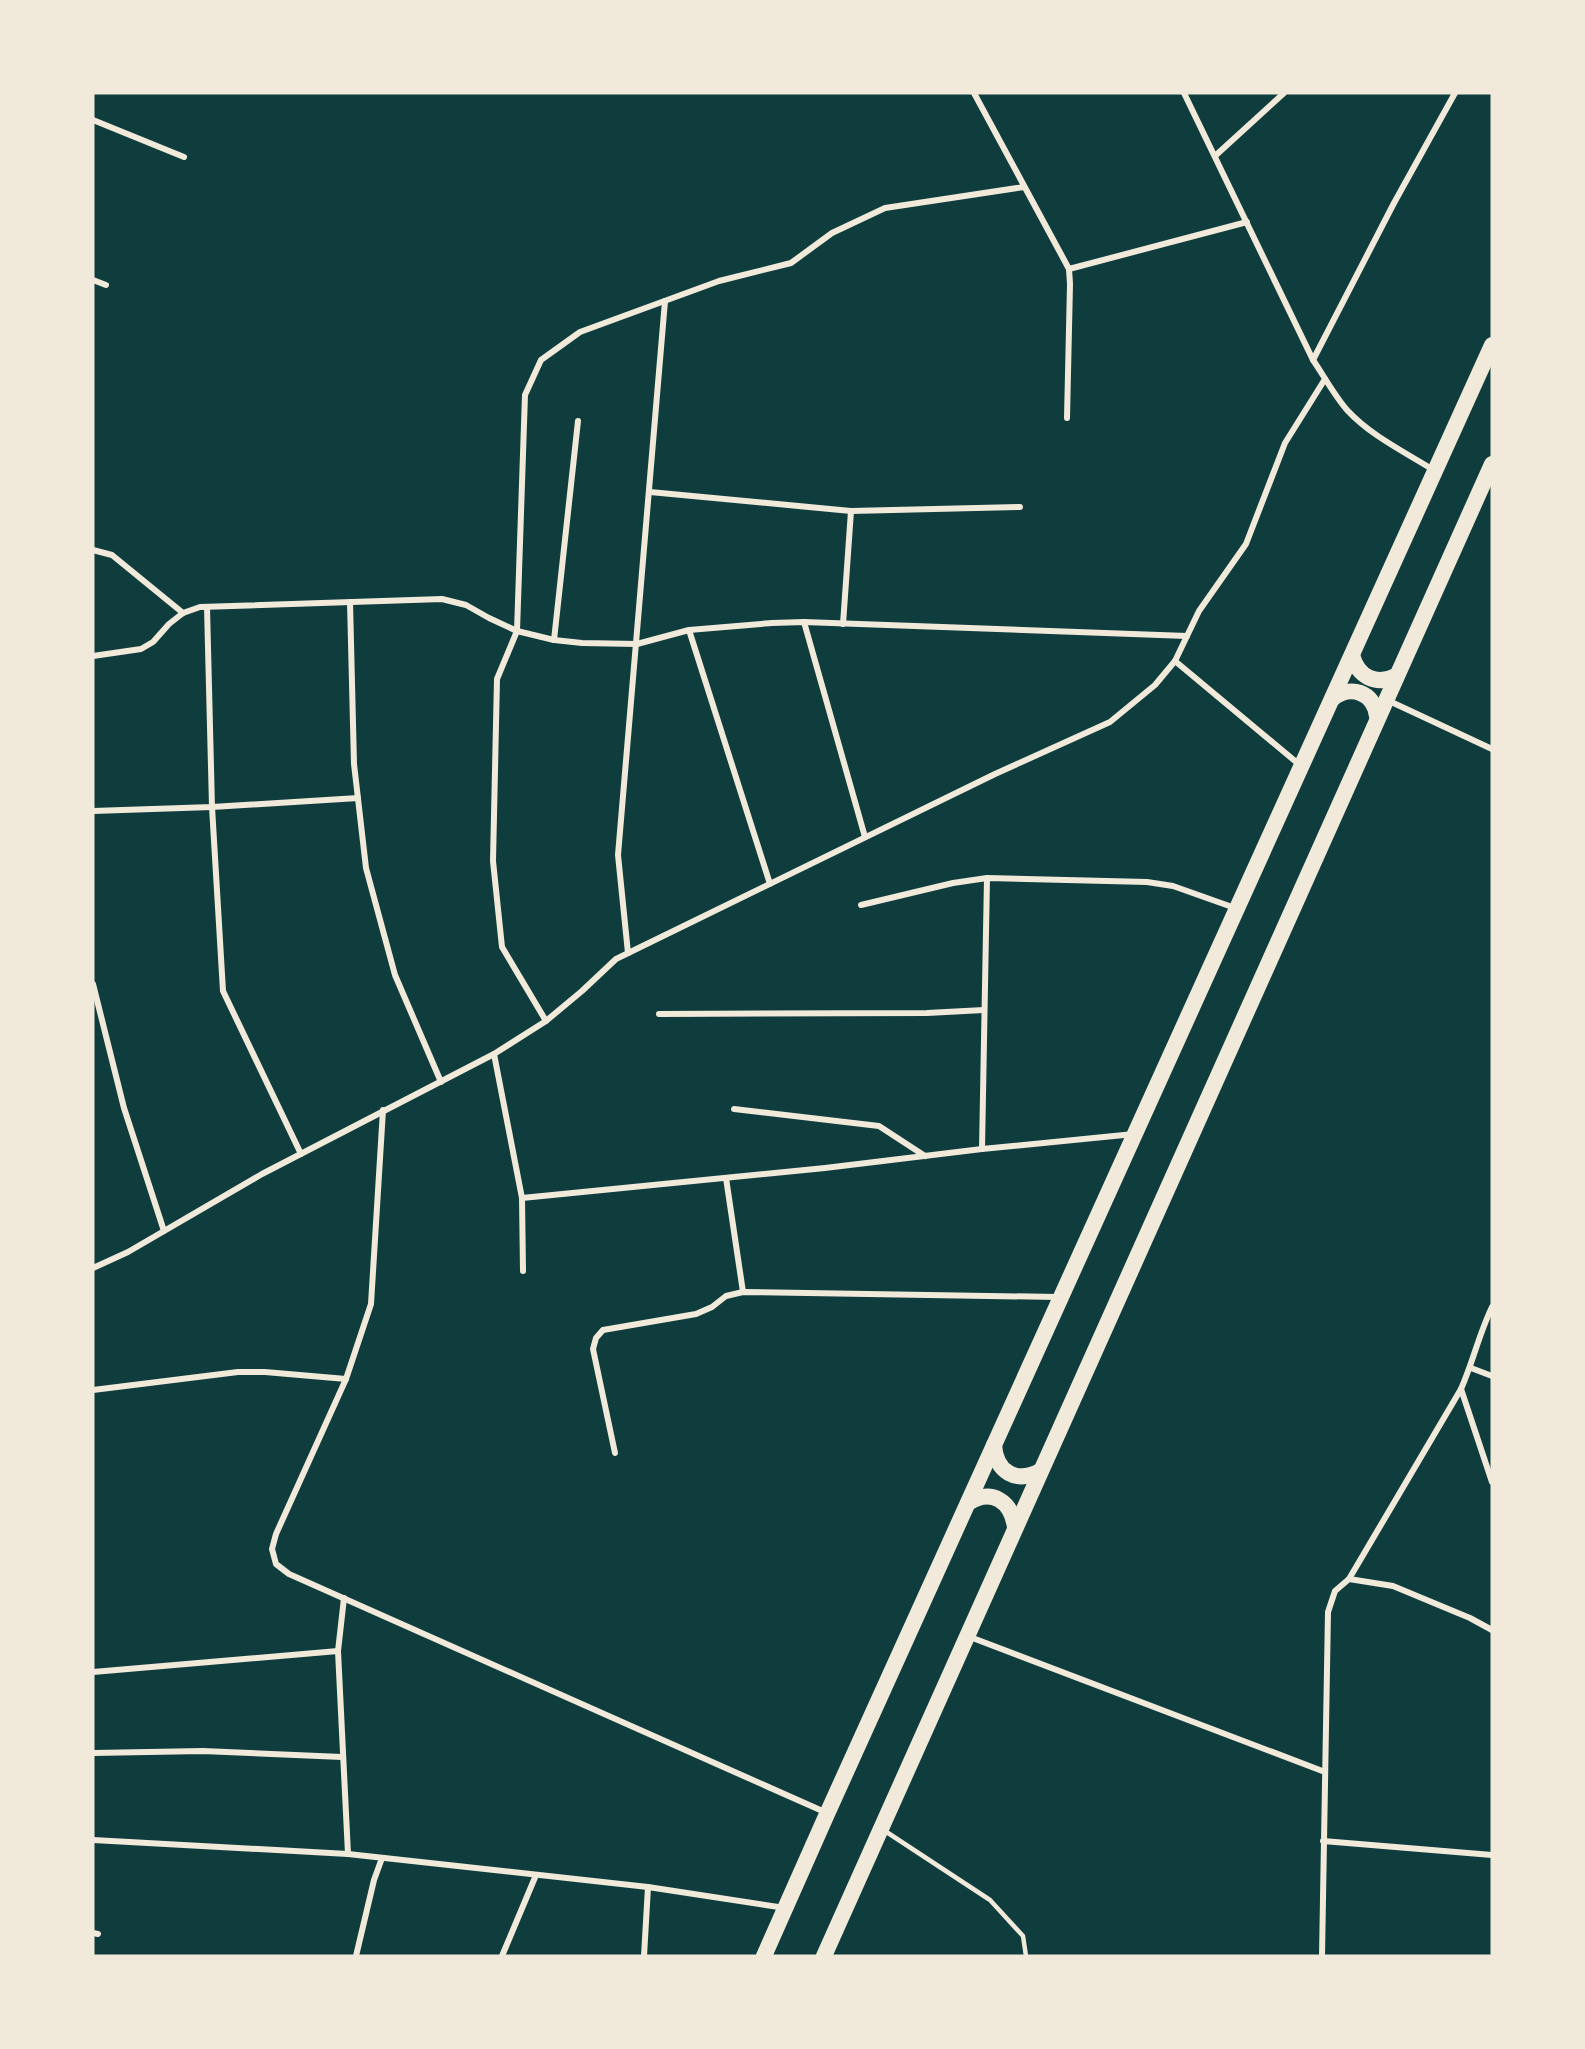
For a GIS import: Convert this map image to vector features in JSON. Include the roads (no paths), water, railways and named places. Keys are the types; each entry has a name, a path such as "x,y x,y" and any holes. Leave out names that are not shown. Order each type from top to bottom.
{"highway":[{"path":"764,1956 1492,345"},
{"path":"824,1956 1377,716 1492,464"},
{"path":"1352,655 1358,671 1372,680 1388,680 1396,676"},
{"path":"1342,678 1386,699"},
{"path":"1332,699 1345,692 1360,692 1372,702 1377,716"},
{"path":"994,1445 994,1456 1008,1474 1019,1477 1031,1476 1040,1471"},
{"path":"968,1503 976,1498 987,1496 998,1499 1007,1506 1013,1516 1015,1527"}],"street":[{"path":"974,93 1069,269 1067,418"},
{"path":"1184,93 1313,360 1325,379 1347,410 1373,432 1435,471"},
{"path":"1215,156 1284,93"},
{"path":"1313,360 1394,203 1455,93"},
{"path":"93,120 184,157"},
{"path":"546,1021 502,947 493,861 497,679 517,631 525,395 541,360 580,332 719,281 791,263 832,233 885,208 1024,187"},
{"path":"1069,269 1247,222"},
{"path":"93,280 106,285"},
{"path":"628,953 618,855 665,301"},
{"path":"93,1268 128,1252 262,1174 494,1054 546,1021 616,959 995,774 1110,722 1155,685 1175,661 1199,611 1246,544 1285,443 1325,379"},
{"path":"555,640 578,421"},
{"path":"650,492 851,511 1020,507"},
{"path":"843,624 851,511"},
{"path":"93,550 112,555 183,613"},
{"path":"93,656 141,649 153,642 183,613 200,607 442,599 466,605 517,631 555,640 582,643 637,644 689,630 804,622 1187,636"},
{"path":"350,602 354,764 366,868 395,975 441,1082"},
{"path":"207,607 212,807 223,991 301,1154"},
{"path":"804,622 865,837"},
{"path":"689,630 770,884"},
{"path":"1175,661 1301,767"},
{"path":"1386,699 1492,749"},
{"path":"93,811 212,807 358,798"},
{"path":"982,1149 987,878"},
{"path":"861,905 953,883 987,878 1147,882 1173,886 1237,909"},
{"path":"93,984 124,1108 164,1231"},
{"path":"660,1014 916,1013 984,1010"},
{"path":"494,1054 522,1198 523,1271"},
{"path":"734,1109 879,1126 925,1156"},
{"path":"382,1110 371,1304 346,1379 276,1534 272,1549 276,1564 289,1574 827,1814"},
{"path":"522,1198 1135,1134"},
{"path":"726,1178 743,1292"},
{"path":"615,1453 593,1349 596,1338 603,1330 696,1314 712,1307 726,1296 743,1292 1061,1298"},
{"path":"1322,1956 1328,1612 1335,1591 1349,1579 1461,1389 1482,1328 1492,1307"},
{"path":"1470,1368 1492,1376"},
{"path":"93,1390 238,1372 346,1379"},
{"path":"1461,1389 1492,1482"},
{"path":"1349,1579 1393,1586 1470,1618 1492,1630"},
{"path":"344,1598 338,1651 348,1854"},
{"path":"966,1636 1326,1772"},
{"path":"93,1672 338,1651"},
{"path":"93,1753 203,1751 342,1757"},
{"path":"93,1840 382,1857 648,1887 784,1908"},
{"path":"1323,1841 1492,1855"},
{"path":"356,1956 374,1880 382,1857"},
{"path":"502,1956 536,1875"},
{"path":"644,1956 648,1887"}],"lane":[{"path":"880,1828 990,1900 1023,1936 1026,1956"}]}
